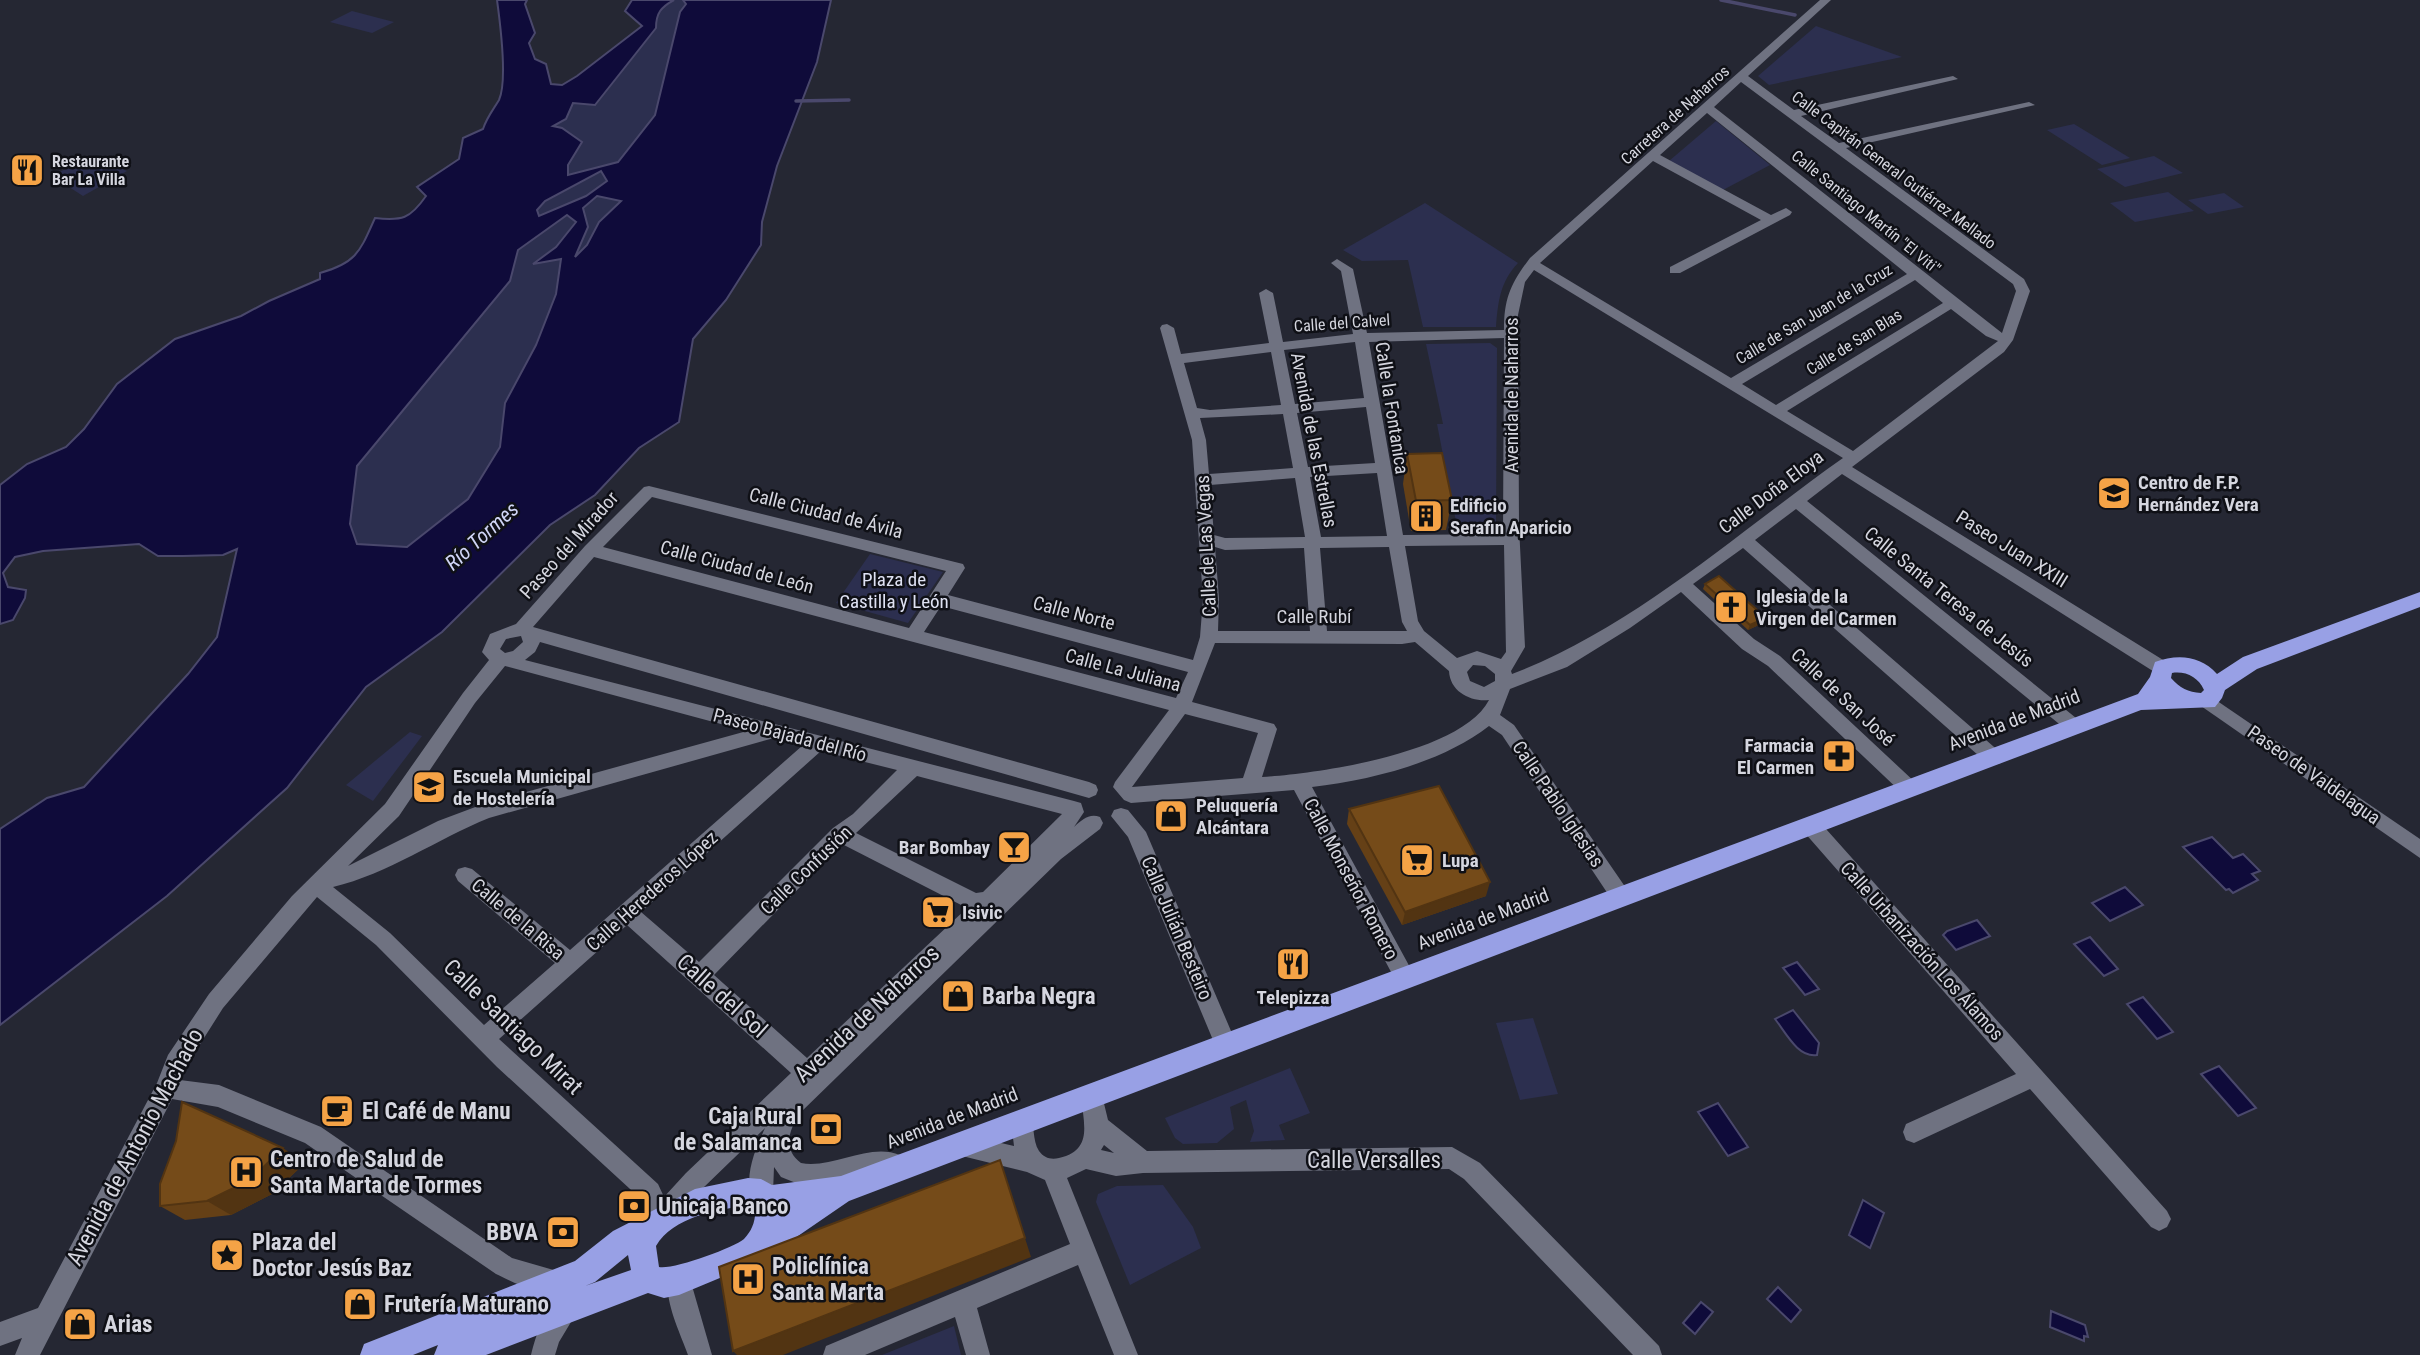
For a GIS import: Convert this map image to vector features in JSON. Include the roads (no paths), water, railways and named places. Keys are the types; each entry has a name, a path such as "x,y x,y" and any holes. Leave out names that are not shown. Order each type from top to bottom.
{"highway":[{"path":"2144,701 2161,674 2176,664 2196,669 2250,663 2418,602"},
{"path":"2161,674 2170,691 2203,695 2250,663"},
{"path":"2196,669 2203,695"},
{"name":"Avenida de Madrid","path":"679,1281 753,1250 841,1190 958,1144 2144,701 2203,695"},
{"name":"Avenida de Madrid","path":"658,1221 720,1195 741,1190 764,1197 841,1190"},
{"path":"753,1250 770,1220 764,1197"},
{"path":"648,1279 642,1253 643,1242 658,1221"},
{"path":"449,1355 563,1295 585,1272 623,1241 658,1221"},
{"path":"375,1355 563,1295 648,1279 664,1283 679,1281"}],"street":[{"name":"Carretera de Naharros","path":"1546,252 1826,0"},
{"name":"Calle Capitán General Gutiérrez Mellado","path":"1742,77 2019,282 2023,291"},
{"path":"1793,114 1954,79"},
{"path":"1837,147 2029,105"},
{"name":"Calle Santiago Martín \"El Viti\"","path":"1707,107 1952,303 1991,333 2006,340"},
{"path":"1652,156 1771,220"},
{"path":"1675,270 1786,212"},
{"name":"Avenida de Naharros","path":"1489,717 1501,698 1502,680 1514,654 1510,334 1513,300 1519,281 1546,252"},
{"name":"Calle la Fontanica","path":"1337,263 1347,270 1362,338 1410,622 1418,635 1458,670"},
{"name":"Paseo Juan XXIII","path":"1533,264 1776,411 2161,674"},
{"name":"Calle de San Juan de la Cruz","path":"1731,384 1916,274"},
{"name":"Calle Doña Eloya","path":"1502,680 1561,662 1624,624 1744,540 1999,349 2006,340 2023,291"},
{"name":"Avenida de las Estrellas","path":"1266,293 1291,407 1314,534 1312,543 1319,637"},
{"name":"Calle de San Blas","path":"1776,411 1952,303"},
{"name":"Calle de Las Vegas","path":"1121,816 1131,809 1133,802 1127,791 1180,708 1199,668 1209,637 1211,599 1199,440 1167,328"},
{"name":"Calle del Calvel","path":"1178,359 1362,338 1510,334"},
{"path":"1191,412 1210,415 1372,402"},
{"path":"1203,480 1382,467"},
{"name":"Paseo del Mirador","path":"504,659 529,648 532,643 525,631 591,550 649,491"},
{"name":"Calle Ciudad de Ávila","path":"649,491 957,568 938,599"},
{"name":"Calle Santa Teresa de Jesús","path":"1796,500 2075,727"},
{"path":"1206,538 1225,544 1512,539"},
{"path":"1744,540 1994,758"},
{"name":"Calle Ciudad de León","path":"591,550 913,635"},
{"name":"Calle de San José","path":"1683,584 1748,644 1774,661 1910,789"},
{"path":"913,635 938,599"},
{"name":"Calle Norte","path":"938,599 1199,668"},
{"path":"504,659 491,652 493,641 505,632 525,631"},
{"name":"Paseo Bajada del Río","path":"525,631 1089,790 1107,786 1127,791"},
{"path":"1467,733 1474,716 1474,702 1470,691 1459,681 1458,670 1467,660 1483,658 1501,648 1514,634"},
{"name":"Calle La Juliana","path":"913,635 1180,708 1268,729 1251,783"},
{"name":"Calle Rubí","path":"1209,637 1402,638 1418,635"},
{"path":"1470,691 1487,694 1502,680 1494,662 1483,658"},
{"name":"Paseo Bajada del Río","path":"504,659 1081,815"},
{"name":"Avenida de Antonio Machado","path":"27,1355 166,1087 176,1062 216,1001 299,902 392,810 470,698 504,659"},
{"name":"Paseo de Valdelagua","path":"2203,695 2420,850"},
{"path":"1127,791 1346,775 1426,752 1467,733 1489,717"},
{"name":"Calle Pablo Iglesias","path":"1489,717 1508,730 1621,897"},
{"path":"318,883 355,873 445,827 486,811 775,731"},
{"name":"Calle Herederos López","path":"484,1039 819,742"},
{"name":"Calle Confusión","path":"700,975 839,834 852,826 896,781 914,768"},
{"name":"Calle Monseñor Romero","path":"1298,780 1405,978"},
{"path":"1089,790 1077,798 1081,815 1121,816"},
{"name":"Avenida de Naharros","path":"764,1197 760,1170 769,1140 809,1078 988,900 1059,832 1081,815"},
{"name":"Avenida de Naharros","path":"658,1221 694,1181 1054,853 1081,815"},
{"name":"Calle Julián Besteiro","path":"1121,816 1136,832 1226,1045"},
{"name":"Calle Urbanización Los Álamos","path":"1811,826 2159,1219"},
{"path":"839,834 963,897 975,902 988,900"},
{"name":"Calle de la Risa","path":"465,875 570,963"},
{"name":"Calle Santiago Mirat","path":"318,883 377,931 484,1039 650,1192 658,1221"},
{"name":"Calle del Sol","path":"627,913 700,975 809,1078"},
{"path":"1914,1132 2033,1077"},
{"path":"166,1087 219,1096 301,1129 362,1167 504,1266 563,1295 543,1355"},
{"path":"958,1144 1042,1166 1063,1168 1084,1157 1093,1144 1098,1126 1093,1095"},
{"path":"1022,1121 1027,1149 1042,1166 1084,1250 1126,1355"},
{"path":"1098,1126 1143,1162"},
{"path":"777,1129 782,1160 792,1171 813,1176 919,1160"},
{"name":"Calle Versalles","path":"1084,1157 1116,1165 1143,1162 1452,1158 1472,1171 1650,1355"},
{"path":"835,1355 1084,1250"},
{"path":"679,1281 683,1304 699,1355"},
{"path":"962,1303 978,1355"},
{"path":"0,1334 45,1318"}],"water":[{"name":"Río Tormes","path":"497,0 527,0 525,4 535,33 529,43 535,59 546,64 551,84 562,85 642,26 625,11 632,0 674,0 660,11 656,28 595,105 573,103 566,119 553,126 562,128 582,142 568,165 568,175 618,162 655,115 680,12 686,4 683,0 831,0 817,62 777,166 762,222 761,245 726,300 693,339 679,422 639,448 595,495 550,525 442,632 366,687 287,788 167,896 0,1025 0,829 47,798 84,787 188,674 217,637 237,549 223,555 158,556 139,544 43,551 15,557 3,573 8,587 26,590 25,598 13,620 0,624 0,485 27,464 66,447 84,429 117,384 175,339 241,316 320,279 320,273 342,265 356,254 375,218 405,217 415,210 426,196 417,187 459,159 463,138 483,129 499,100 503,65","holes":["601,171 607,181 586,196 539,216 537,210 545,201","597,196 621,201 599,222 587,245 575,257 588,227 583,208","567,215 576,222 556,247 533,264 561,259 556,294 536,345 505,403 500,447 468,499 407,547 357,544 350,524 357,466 510,281 518,250"]},
{"path":"2212,837 2233,858 2243,854 2260,871 2252,874 2258,880 2233,893 2229,889 2226,890 2183,847"},
{"path":"2125,887 2143,905 2110,921 2092,903"},
{"path":"1977,920 1990,936 1956,950 1943,935 1947,931"},
{"path":"2090,937 2118,969 2104,976 2074,944"},
{"path":"1797,962 1819,989 1805,995 1783,968"},
{"path":"2143,997 2173,1032 2157,1039 2127,1004"},
{"path":"1793,1010 1819,1043 1817,1055 1810,1055 1798,1049 1775,1019"},
{"path":"2219,1066 2256,1108 2238,1116 2201,1074"},
{"path":"1718,1103 1748,1147 1728,1156 1698,1112"},
{"path":"1863,1200 1884,1213 1870,1248 1849,1235"},
{"path":"1778,1287 1801,1310 1791,1322 1767,1299"},
{"path":"1701,1302 1713,1312 1695,1334 1683,1323"},
{"path":"2051,1311 2085,1325 2088,1337 2084,1336 2084,1341 2050,1327"}],"waterway":[{"path":"1721,0 1795,15"},
{"path":"796,101 849,100"}],"place":[{"name":"Restaurante Bar La Villa","path":"27,170"},
{"name":"Centro de F.P. Hernández Vera","path":"2114,493"},
{"name":"Edificio Serafin Aparicio","path":"1426,516"},
{"name":"Iglesia de la Virgen del Carmen","path":"1731,607"},
{"name":"Farmacia El Carmen","path":"1839,756"},
{"name":"Escuela Municipal de Hostelería","path":"429,787"},
{"name":"Peluquería Alcántara","path":"1171,816"},
{"name":"Bar Bombay","path":"1014,847"},
{"name":"Lupa","path":"1417,860"},
{"name":"Isivic","path":"938,912"},
{"name":"Telepizza","path":"1293,964"},
{"name":"Barba Negra","path":"958,996"},
{"name":"El Café de Manu","path":"337,1111"},
{"name":"Caja Rural de Salamanca","path":"826,1129"},
{"name":"Centro de Salud de Santa Marta de Tormes","path":"246,1172"},
{"name":"Unicaja Banco","path":"634,1206"},
{"name":"BBVA","path":"563,1232"},
{"name":"Plaza del Doctor Jesús Baz","path":"227,1255"},
{"name":"Policlínica Santa Marta","path":"748,1279"},
{"name":"Frutería Maturano","path":"360,1304"},
{"name":"Arias","path":"80,1324"}],"park label":[{"name":"Plaza de Castilla y León","path":"894,590"}]}
